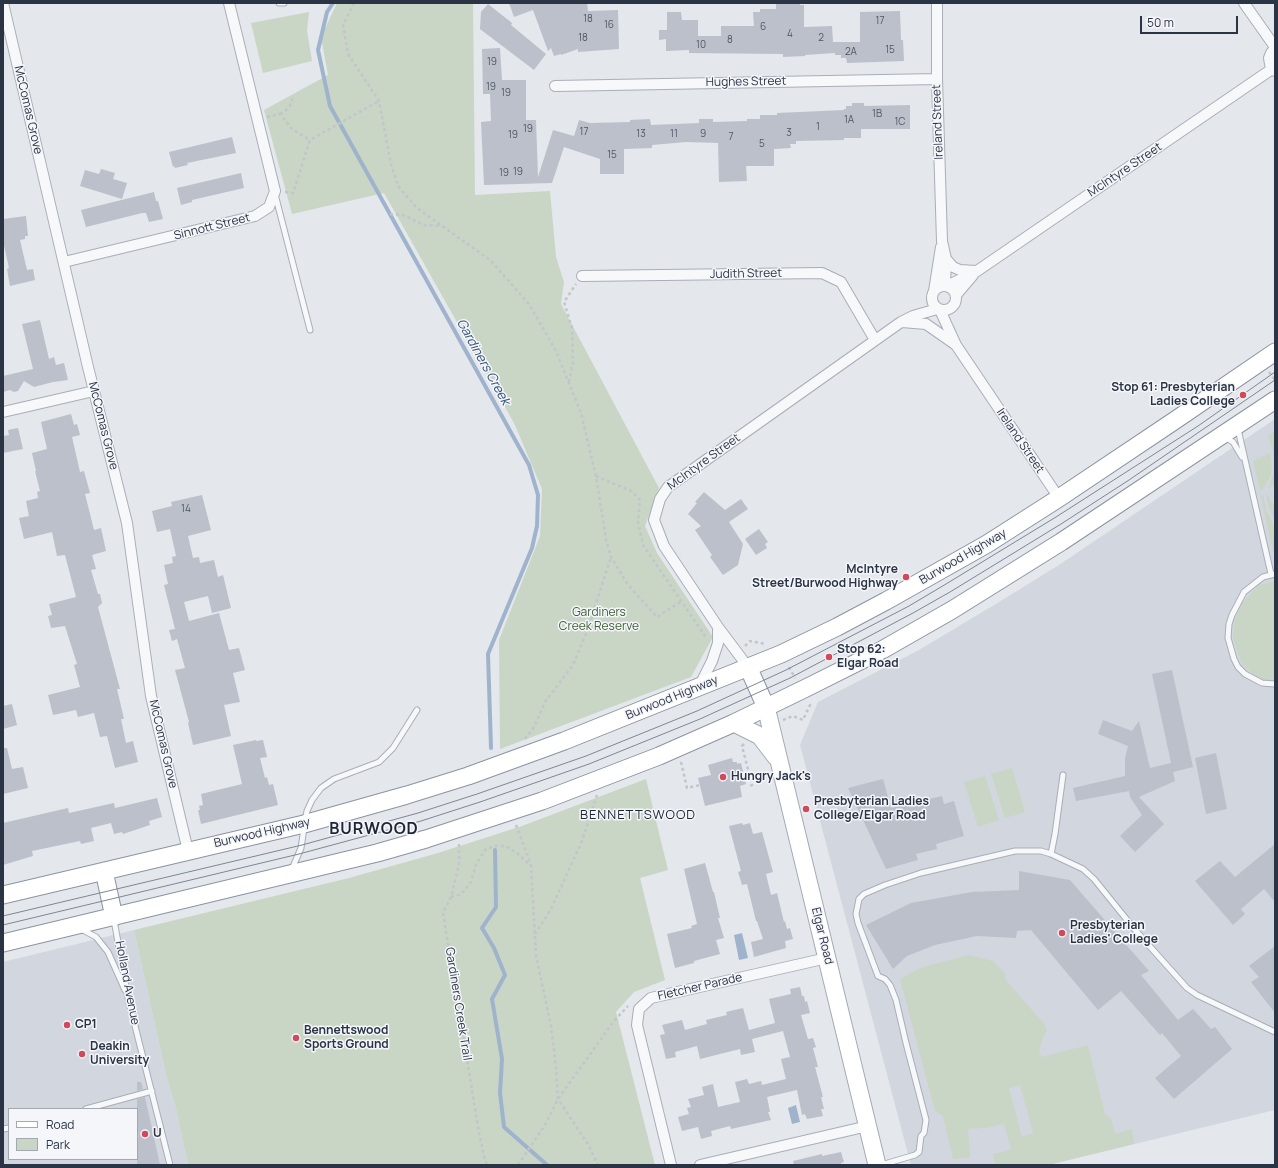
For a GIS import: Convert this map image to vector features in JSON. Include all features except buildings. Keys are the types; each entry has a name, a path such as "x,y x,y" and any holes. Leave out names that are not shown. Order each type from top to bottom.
{"main road":[{"name":"Burwood Highway","path":"3,895 304,824 406,795 495,766 564,741 781,654 837,627 987,544 1059,498 1275,352"},
{"path":"3,943 384,851 426,839 542,801 659,756 734,723 801,691 882,650 952,610 1068,538 1275,400"},
{"name":"Elgar Road","path":"748,668 766,708 771,725 877,1165"},
{"path":"734,723 760,736 780,762"},
{"path":"104,871 114,917"}],"street":[{"name":"McComas Grove","path":"3,3 94,391 127,523 151,696 188,851"},
{"path":"229,3 275,191"},
{"name":"Ireland Street","path":"937,3 937,79 942,241 946,259 946,286"},
{"path":"1244,3 1275,47 1269,58 1274,70"},
{"name":"McIntyre Street","path":"946,286 977,271 1274,70"},
{"name":"Hughes Street","path":"555,86 937,79"},
{"name":"Sinnott Street","path":"64,262 255,216 268,207 275,191"},
{"name":"Ireland Street","path":"934,291 942,241"},
{"path":"946,259 953,267 960,270 977,271"},
{"name":"McIntyre Street","path":"956,295 977,271"},
{"name":"Judith Street","path":"582,276 822,273 841,282 875,340"},
{"path":"946,286 953,290 956,295 956,302 940,308 932,297 934,291 937,288 946,286"},
{"name":"Ireland Street","path":"940,308 956,345 1059,498"},
{"name":"McIntyre Street","path":"748,668 718,627 664,546 654,520 660,499 668,487 901,322 913,316 940,308"},
{"path":"901,322 926,324 956,345"},
{"path":"3,412 94,391"},
{"path":"699,688 712,661 718,643 718,627"},
{"name":"Fletcher Parade","path":"639,1008 651,998 827,958"},
{"path":"639,1008 637,1025 671,1165"},
{"path":"700,1165 868,1126"}],"lane":[{"path":"275,191 310,330"},
{"path":"1238,426 1246,466 1273,574 1258,580 1244,592 1232,615 1229,624 1228,638 1238,667 1246,674 1262,683 1275,684"},
{"path":"1217,439 1228,439 1233,442 1246,466"},
{"path":"289,874 301,848 307,811 315,794 334,779 379,762 392,748 417,710"},
{"path":"1051,854 1063,775"},
{"path":"882,1165 915,1155 919,1152 921,1136 924,1133 926,1120 896,1000 890,985 885,979 878,976 856,914 859,899 864,894 921,873 1015,851 1029,850 1051,854 1082,869 1094,879 1136,931 1187,988 1197,995 1275,1032"},
{"name":"Holland Avenue","path":"114,917 128,998 170,1165"},
{"path":"75,926 96,937 108,952 128,998"},
{"path":"90,1108 152,1091"}],"path":[{"path":"354,3 343,26 348,54 379,101 391,164 398,186 417,208 490,260 529,304 556,351 581,413 596,476 606,540 611,556 628,585 657,617 682,601"},
{"path":"257,119 280,114 292,103 292,96"},
{"path":"275,191 293,193 310,140 379,101"},
{"path":"280,114 292,129 310,140"},
{"path":"390,214 403,215 424,225 442,226"},
{"path":"569,382 573,363 572,328 564,302 582,276"},
{"path":"596,476 631,491 640,500 638,522 643,545 711,645 706,659 712,661"},
{"path":"521,744 534,727 544,702 573,665 586,634 611,556"},
{"path":"771,725 793,716 803,720 810,705 804,701 794,676 781,654"},
{"path":"746,740 742,746 752,785 748,787"},
{"path":"680,762 687,788 700,785"},
{"path":"535,935 551,909 582,842 597,795"},
{"path":"516,824 531,865 536,955 551,1026 558,1099 589,1146 598,1165"},
{"name":"Gardiners Creek Trail","path":"459,844 458,864 451,897 443,913 478,1127 487,1165"},
{"path":"451,897 458,895 465,890 471,882 476,864 486,849 495,846 505,846 517,853 531,865"},
{"path":"518,1165 545,1125 558,1099 614,1021 629,1005 639,1008"}],"shaded area":[{"name":"Presbyterian Ladies' College","path":"1275,419 1275,1110 1048,1165 911,1165 800,745 818,702 919,650 1059,565"},
{"name":"Deakin University","path":"134,930 166,1075 176,1109 188,1165 3,1165 3,962"}],"green space":[{"name":"Gardiners Creek Reserve","path":"337,3 473,3 475,195 550,191 556,257 564,282 561,304 659,488 645,526 657,553 713,637 691,677 500,749 499,640 540,536 542,489 514,423 384,193 292,214 264,110 328,75 321,37"},
{"path":"309,12 307,31 312,61 263,73 251,23"},
{"path":"1275,431 1275,483 1268,489 1273,475 1274,464 1273,451 1268,435"},
{"path":"1270,453 1272,470 1263,489 1260,490 1253,461"},
{"path":"1266,493 1275,507 1275,522 1267,501"},
{"path":"1263,494 1266,510 1273,523 1275,552 1273,552 1261,496"},
{"path":"1275,581 1275,680 1270,681 1257,678 1242,664 1233,639 1234,622 1242,603 1259,585"},
{"path":"1012,768 1025,812 1005,818 991,774"},
{"path":"985,776 999,820 978,827 964,782"},
{"path":"646,779 668,870 640,878 665,980 634,992 616,1012 655,1165 188,1165 176,1109 166,1075 134,930 349,878 438,853 522,826"},
{"path":"969,955 993,961 1005,973 1005,979 1045,1025 1047,1030 1039,1051 1041,1057 1088,1045 1105,1114 1111,1119 1115,1134 1132,1129 1134,1144 1048,1165 996,1165 993,1154 1011,1150 1004,1124 985,1128 968,1129 970,1158 953,1159 943,1116 935,1111 900,979 920,968","holes":["1020,1085 1033,1133 1022,1137 1009,1088"]}],"water":[{"path":"742,933 748,958 739,960 734,935"},
{"path":"796,1105 800,1122 792,1124 788,1108"}],"waterway":[{"name":"Gardiners Creek","path":"333,3 327,12 318,50 330,106 529,465 538,495 537,526 532,548 488,654 491,748"},
{"name":"Gardiners Creek","path":"495,850 496,907 482,928 494,948 505,975 492,999 502,1059 500,1093 504,1127 547,1165"}],"tram line":[{"path":"3,916 302,845 418,813 586,756 697,711 786,670 909,606 1056,517 1198,426 1275,372"},
{"path":"3,925 299,854 421,821 589,764 700,719 790,678 950,592 1061,524 1129,480 1275,380"}],"place":[{"name":"Stop 61: Presbyterian Ladies College","path":"1243,395"},
{"name":"McIntyre Street/Burwood Highway","path":"906,577"},
{"name":"Stop 62: Elgar Road","path":"829,657"},
{"name":"Hungry Jack's","path":"723,777"},
{"name":"Presbyterian Ladies College/Elgar Road","path":"806,809"},
{"name":"Presbyterian Ladies' College","path":"1062,933"},
{"name":"CP1","path":"67,1025"},
{"name":"Bennettswood Sports Ground","path":"296,1038"},
{"name":"Deakin University","path":"82,1054"},
{"name":"U","path":"145,1134"}],"district":[{"name":"BENNETTSWOOD","path":"638,815"},
{"name":"BURWOOD","path":"374,830"}]}
